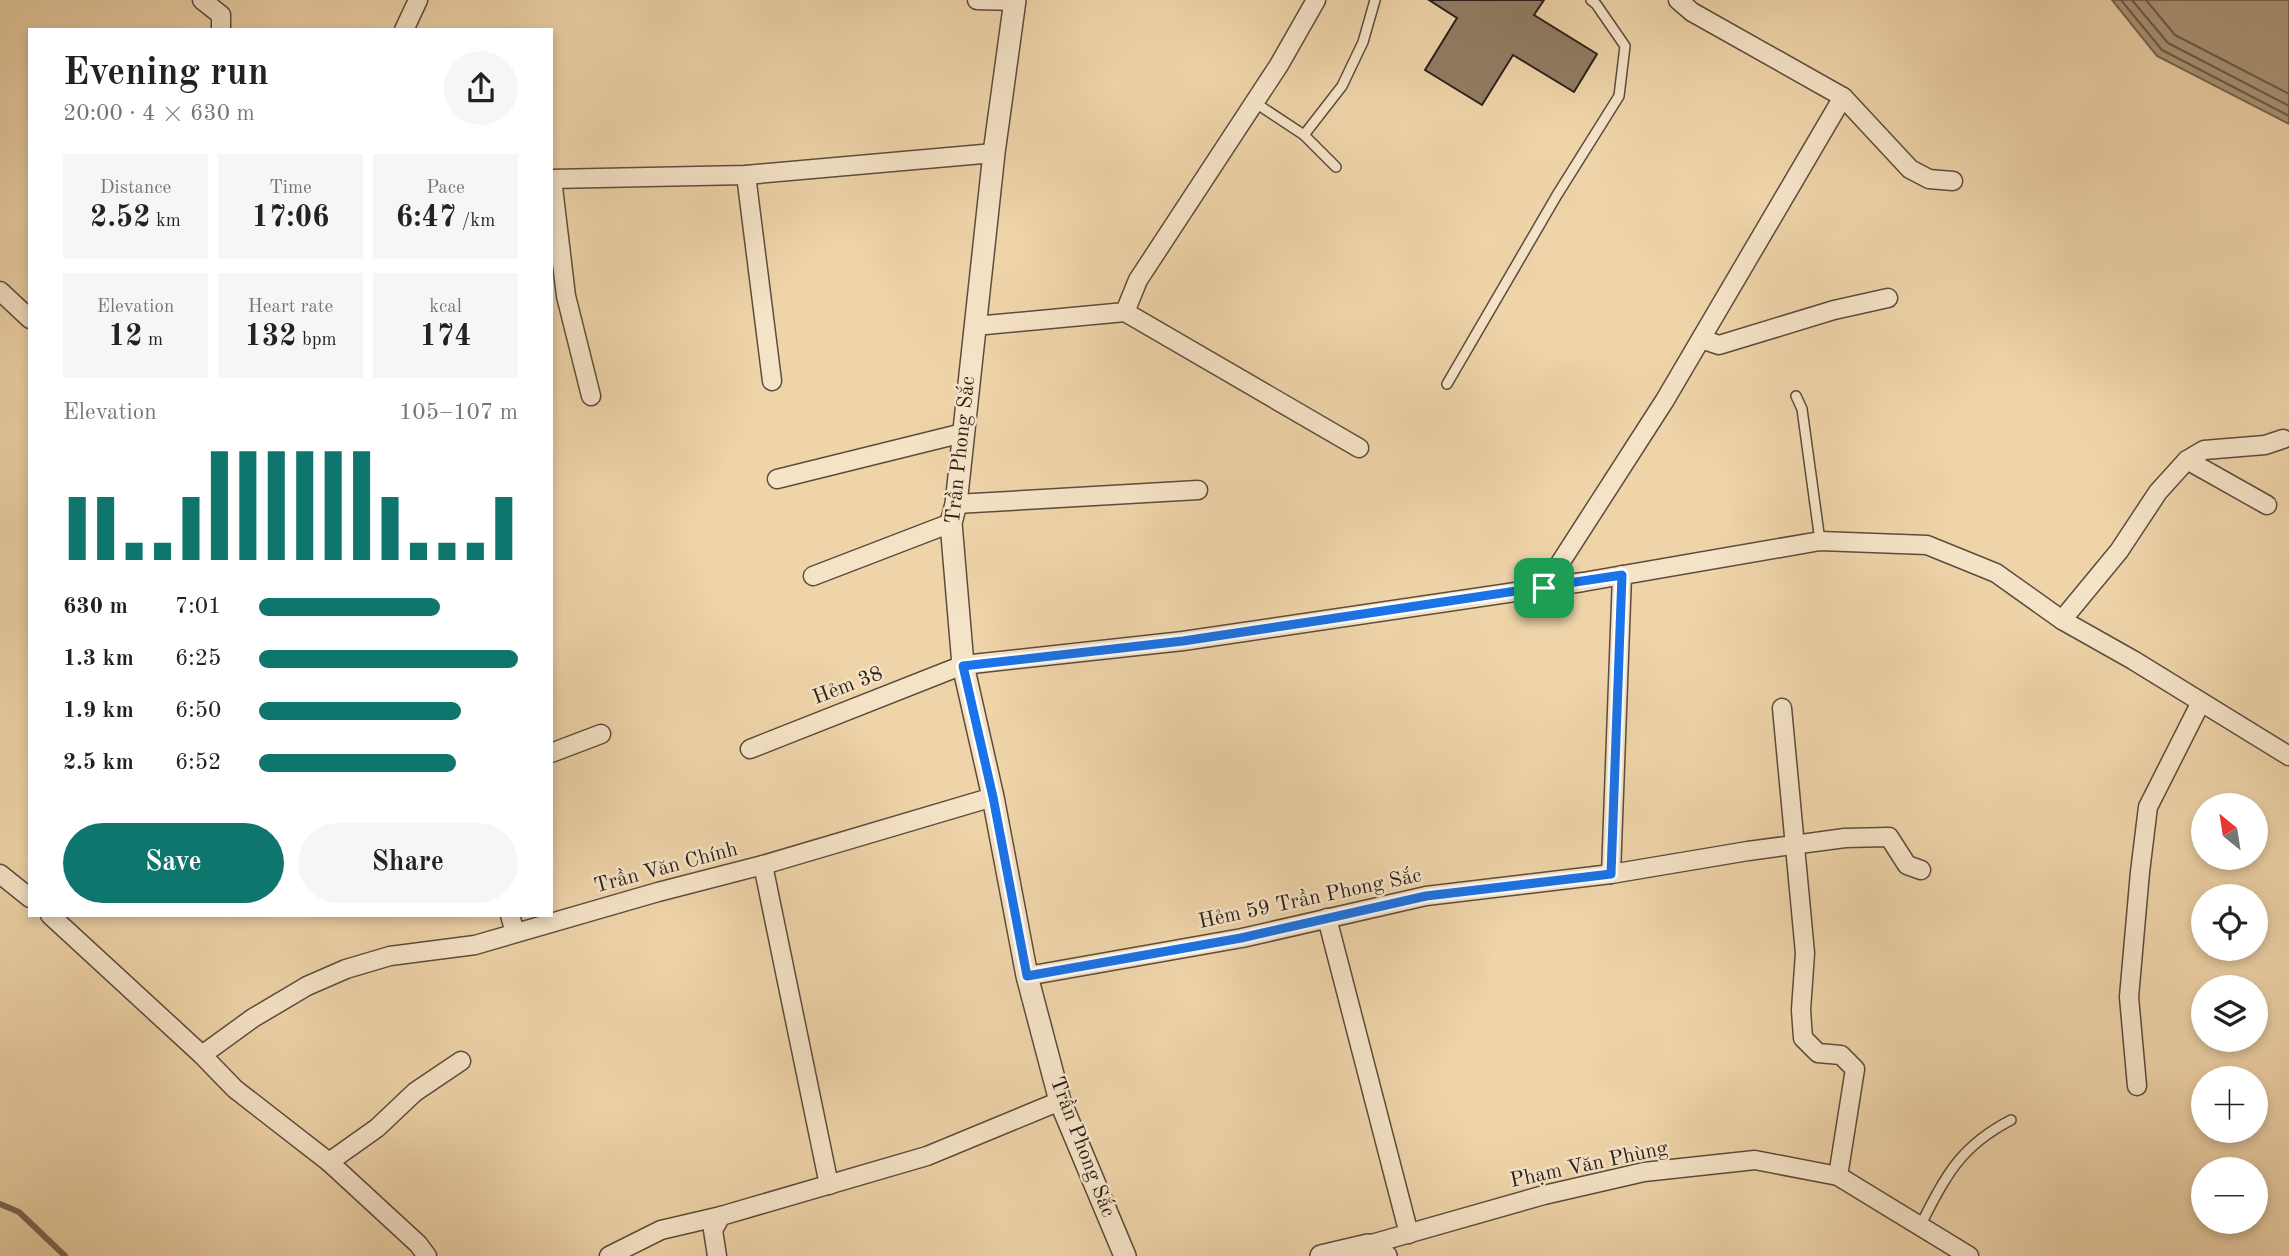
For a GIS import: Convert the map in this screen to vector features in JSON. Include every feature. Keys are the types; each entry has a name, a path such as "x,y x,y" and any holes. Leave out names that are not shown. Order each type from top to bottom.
{"street":[{"path":"202,0 221,15 221,28"},
{"path":"405,28 418,0"},
{"path":"977,0 1015,0"},
{"name":"Trần Phong Sắc","path":"1015,0 994,153 954,514 963,666 993,797 1027,976 1060,1101 1125,1256"},
{"path":"1125,312 1138,280 1317,0"},
{"path":"1678,0 1692,12 1843,97 1910,169 1929,179 1953,181"},
{"path":"1544,588 1665,400 1843,97"},
{"path":"553,179 746,175 994,153"},
{"path":"746,175 772,382"},
{"path":"553,187 566,296 591,396"},
{"path":"0,291 28,317"},
{"path":"1701,339 1719,345 1822,314 1888,298"},
{"path":"975,326 1125,312 1359,449"},
{"path":"777,479 963,433"},
{"path":"2062,620 2119,551 2158,492 2187,460 2204,450 2265,445 2283,439"},
{"path":"2187,460 2267,505"},
{"path":"813,576 954,514 1198,490"},
{"name":"Hẻm 38","path":"750,749 963,666 1183,641 1544,588 1820,541 1927,545 1996,573 2062,620 2289,756"},
{"path":"1611,874 1622,575"},
{"path":"2137,1086 2129,997 2148,807 2201,702"},
{"path":"1782,708 1805,953 1801,1010 1803,1038 1818,1053 1841,1055 1855,1069 1838,1176"},
{"path":"553,753 601,734"},
{"name":"Trần Văn Chính","path":"202,1055 275,1005 307,986 346,969 390,956 475,945 763,865 993,797"},
{"name":"Hẻm 59 Trần Phong Sắc","path":"1027,976 1241,938 1426,896 1611,874 1845,838 1889,837 1908,865 1921,870"},
{"path":"763,865 829,1185"},
{"path":"0,874 28,896"},
{"path":"52,917 202,1055 235,1089 329,1162 418,1244 427,1256"},
{"path":"511,917 515,933"},
{"path":"1327,918 1409,1234"},
{"path":"329,1162 377,1128 415,1092 461,1061"},
{"path":"609,1256 661,1230 721,1216 927,1156 1060,1101"},
{"name":"Phạm Văn Phùng","path":"1377,1251 1409,1234 1544,1195 1644,1172 1755,1160 1838,1176 1969,1256"},
{"path":"717,1256 713,1230 721,1216"},
{"path":"1321,1256 1377,1251"}],"lane":[{"path":"1304,135 1342,86 1363,42 1375,0"},
{"path":"1447,384 1557,195 1619,96 1625,46 1591,0"},
{"path":"1254,102 1304,135 1336,167"},
{"path":"1796,396 1802,408 1820,541"},
{"path":"1920,1226 1956,1161 1992,1130 2011,1120"}],"water":[{"path":"2112,0 2289,0 2289,124 2157,56"}],"building":[{"path":"1429,0 1544,0 1534,15 1597,54 1574,92 1513,55 1482,105 1425,70 1457,18"}],"waterway":[{"path":"0,1204 19,1212 65,1256"}],"route":[{"path":"1622,575 1611,874 1426,896 1241,938 1027,976 993,797 963,666 1183,641 1544,588 1622,575"}]}
